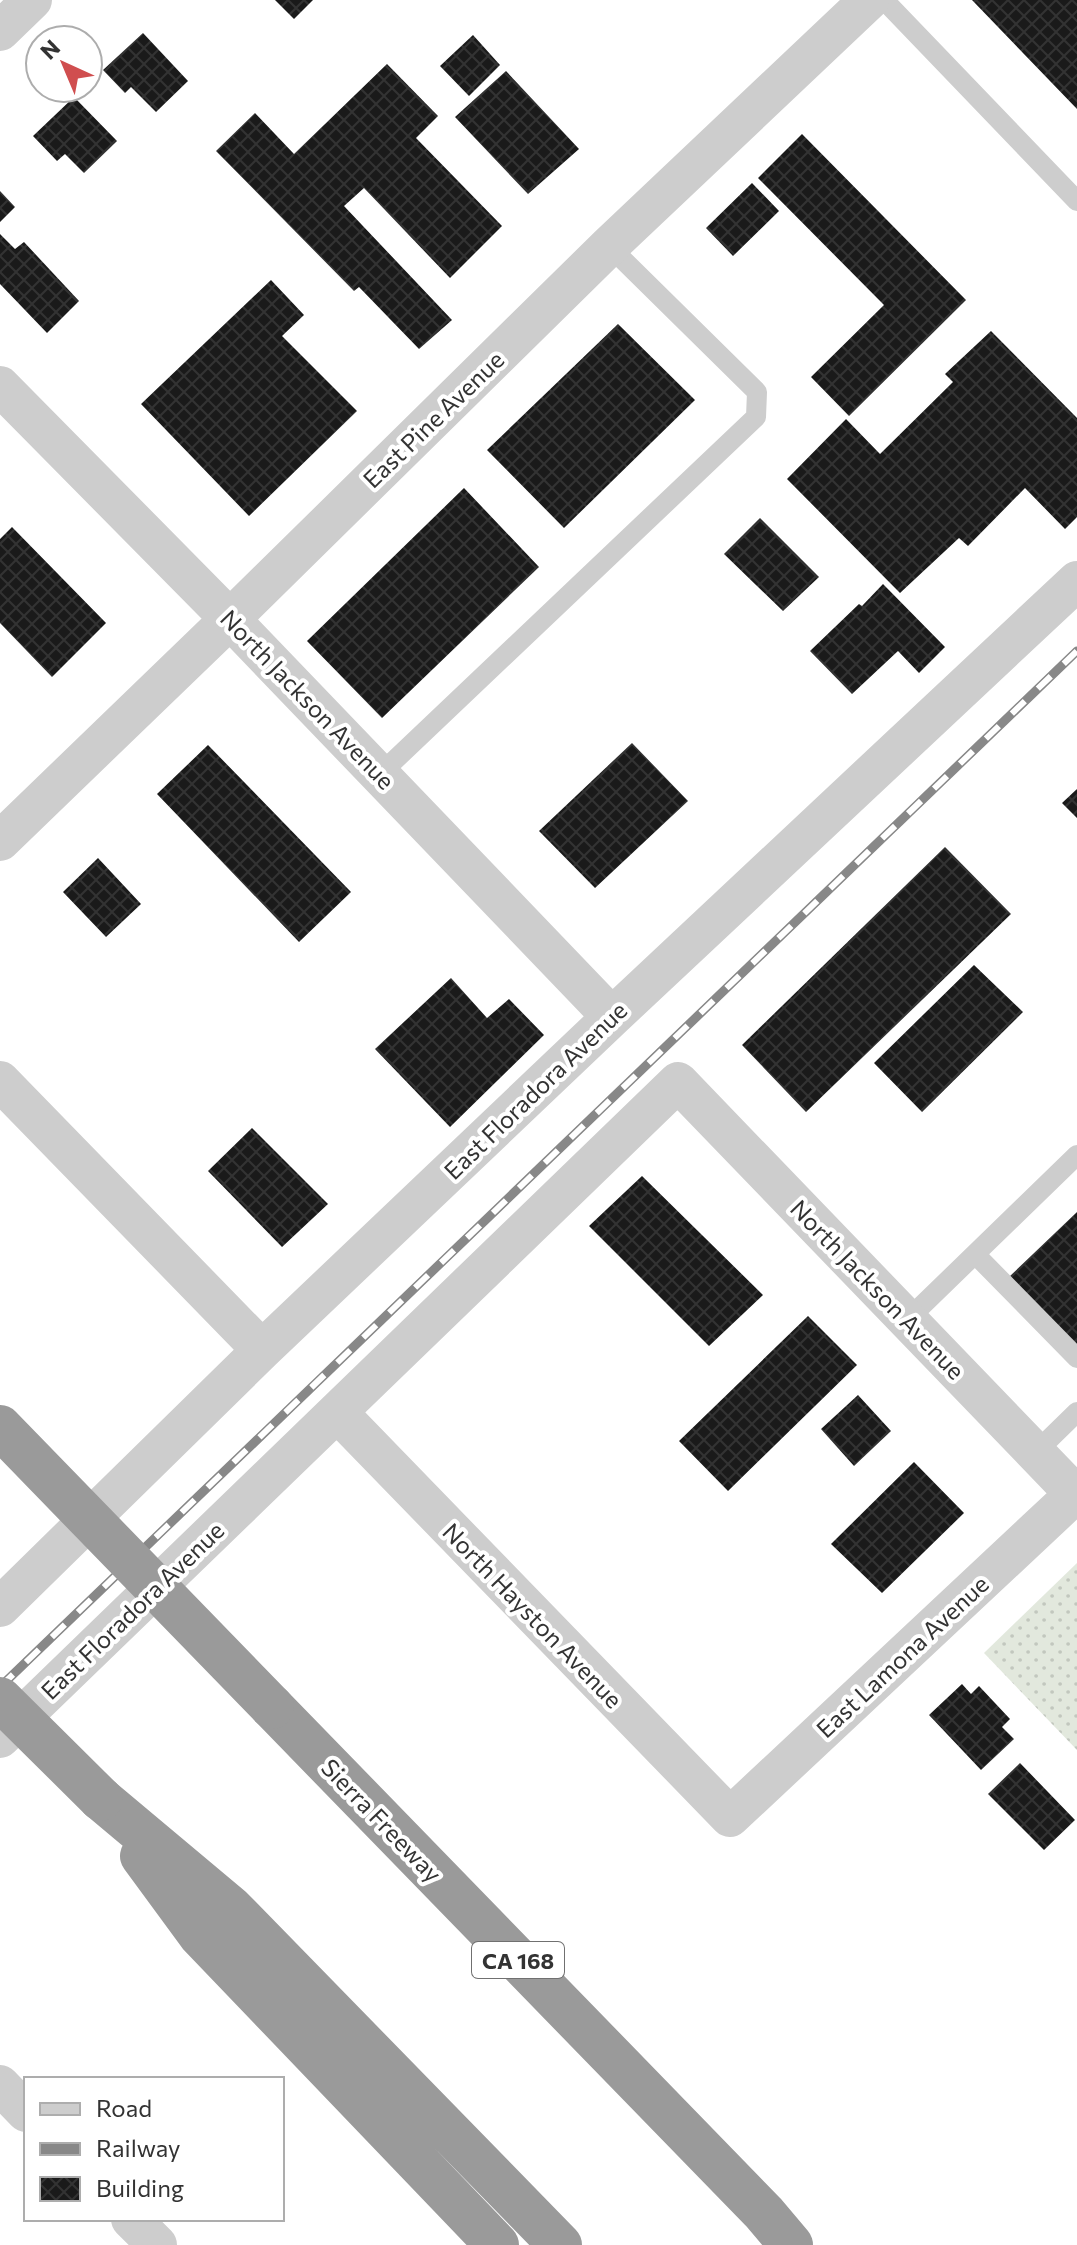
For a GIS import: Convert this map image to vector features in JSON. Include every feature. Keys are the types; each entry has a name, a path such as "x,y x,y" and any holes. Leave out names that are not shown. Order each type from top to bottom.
{"highway":[{"name":"Sierra Freeway","path":"0,1427 778,2229 802,2245"},
{"path":"0,1699 101,1799 231,1908 560,2245"},
{"path":"101,1799 200,1935 497,2245"}],"street":[{"name":"East Pine Avenue","path":"0,841 609,246 869,0"},
{"name":"North Jackson Avenue","path":"0,386 230,619 612,1017"},
{"name":"East Floradora Avenue","path":"0,1607 262,1350 1077,581"},
{"path":"0,1081 262,1350"},
{"name":"North Jackson Avenue","path":"678,1082 1076,1495"},
{"name":"East Floradora Avenue","path":"0,1738 678,1082"},
{"name":"North Hayston Avenue","path":"337,1412 730,1817"},
{"name":"East Lamona Avenue","path":"730,1817 1076,1495"},
{"path":"0,2085 24,2110"},
{"path":"133,2221 157,2245"}],"lane":[{"path":"884,0 1077,201"},
{"path":"380,774 756,417 757,392 609,246"},
{"path":"907,1320 1077,1155"},
{"path":"975,1254 1077,1358"},
{"path":"1035,1453 1077,1412"}],"shaded area":[{"path":"1077,1563 1077,1750 984,1653"}],"building":[{"path":"275,0 313,0 294,19"},
{"path":"972,0 1077,0 1077,109"},
{"path":"143,33 188,81 156,112 131,87 125,93 104,69"},
{"path":"473,35 500,65 469,96 440,66"},
{"path":"387,64 438,116 416,138 502,226 450,278 364,188 344,206 452,320 419,349 359,287 354,291 216,151 255,113 294,154"},
{"path":"506,71 579,149 528,194 455,117"},
{"path":"67,104 81,104 117,141 84,173 65,154 57,161 33,136"},
{"path":"802,134 966,300 849,416 811,377 884,305 758,178"},
{"path":"752,183 779,211 733,256 706,228"},
{"path":"0,191 15,207 0,222"},
{"path":"0,234 15,249 24,242 79,301 47,333 0,284"},
{"path":"271,280 304,315 282,336 357,411 249,516 141,404"},
{"path":"618,324 695,400 564,528 487,450"},
{"path":"991,331 1077,418 1077,517 1065,529 1025,488 968,546 959,538 900,593 787,479 846,419 880,454 953,382 945,374"},
{"path":"464,488 539,567 382,718 307,641"},
{"path":"760,518 819,577 783,611 724,554"},
{"path":"12,527 106,623 52,677 0,623 0,539"},
{"path":"883,584 945,647 919,673 898,651 852,694 810,651"},
{"path":"632,743 688,801 595,888 539,831"},
{"path":"208,745 351,892 299,942 157,794"},
{"path":"1077,789 1077,818 1062,803"},
{"path":"945,847 1011,914 806,1112 742,1045"},
{"path":"98,858 141,904 106,937 63,892"},
{"path":"974,965 1023,1012 922,1112 874,1063"},
{"path":"451,978 487,1018 509,999 544,1035 450,1127 375,1049"},
{"path":"252,1128 328,1204 282,1247 208,1171"},
{"path":"642,1176 763,1295 709,1346 589,1226"},
{"path":"1077,1212 1077,1348 1008,1278"},
{"path":"808,1316 857,1365 728,1491 679,1441"},
{"path":"858,1395 891,1431 854,1466 821,1429"},
{"path":"914,1462 964,1513 882,1593 831,1544"},
{"path":"962,1684 971,1694 979,1686 1010,1719 1002,1727 1014,1739 981,1770 929,1715"},
{"path":"1020,1763 1075,1820 1044,1850 988,1794"}],"railway":[{"path":"0,1687 1077,651"}]}
